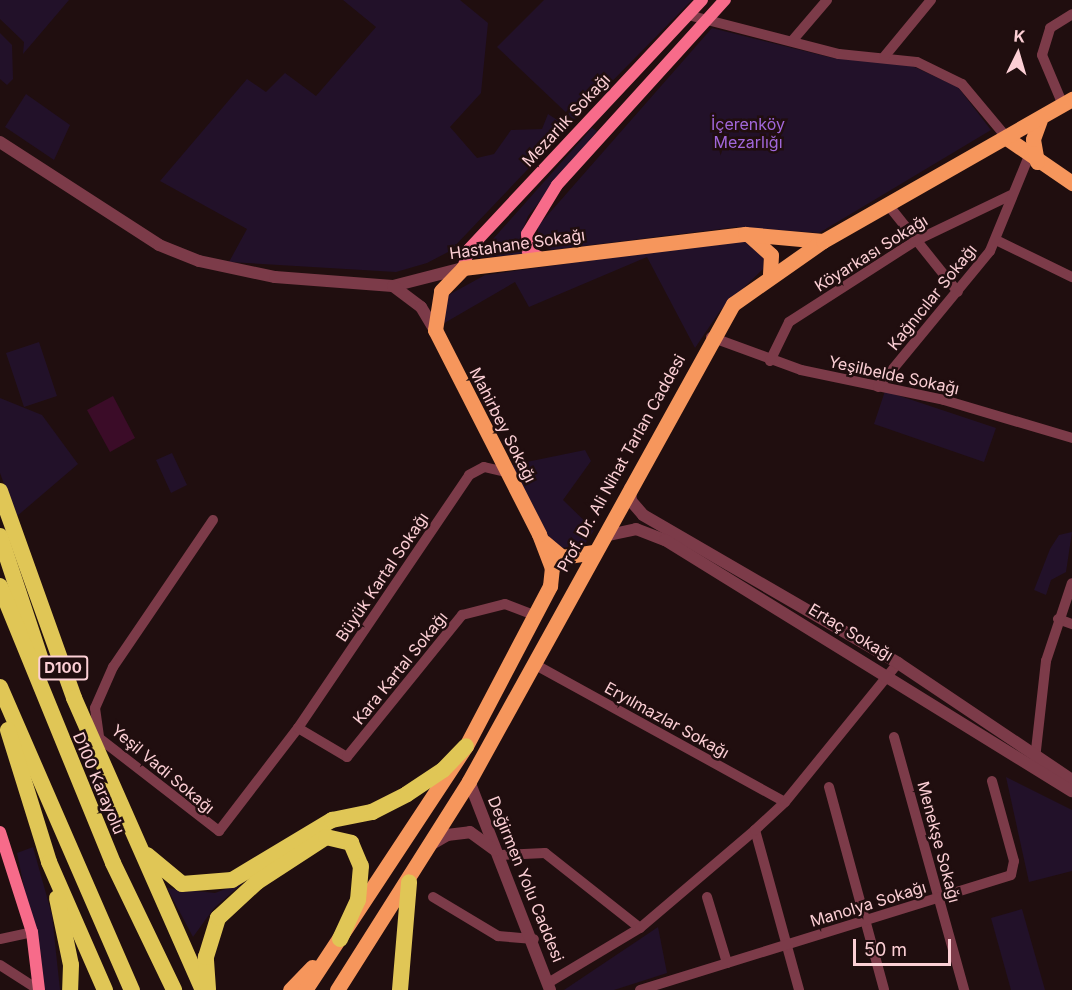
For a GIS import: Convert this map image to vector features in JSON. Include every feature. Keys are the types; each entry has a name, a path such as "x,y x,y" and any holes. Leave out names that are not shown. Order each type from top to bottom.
{"highway":[{"name":"D100","path":"0,491 135,842"},
{"path":"0,536 68,756"},
{"name":"D100 Karayolu","path":"0,586 68,756 174,990"},
{"path":"0,687 132,990"},
{"path":"0,705 49,862 71,965 70,990"},
{"path":"135,842 161,870 182,884 232,880 332,820 372,813 408,794 444,770 466,746"},
{"path":"208,990 206,957 218,918 257,882 326,837 351,843 361,866 358,900 340,939"},
{"path":"135,842 203,990"},
{"path":"49,862 105,990"},
{"path":"400,990 409,882"}],"main road":[{"name":"Mezarlık Sokağı","path":"463,268 469,249 702,0"},
{"path":"542,258 528,251 528,234 557,185 725,0"},
{"name":"Prof. Dr. Ali Nihat Tarlan Caddesi","path":"384,919 409,882 469,781 711,337 733,304 770,274 1008,139 1067,102"},
{"path":"1033,159 1033,139 1040,120"},
{"path":"1008,139 1033,159 1072,183"},
{"path":"745,234 766,247 770,274"},
{"name":"Hastahane Sokağı","path":"463,268 745,234 823,242"},
{"path":"435,330 441,291 463,268"},
{"name":"Mahirbey Sokağı","path":"435,330 539,534"},
{"path":"539,534 562,557 594,552"},
{"name":"Prof. Dr. Ali Nihat Tarlan Caddesi","path":"305,990 466,746 537,616 552,568 539,534"},
{"path":"0,832 32,932 39,990"},
{"path":"337,990 384,919"},
{"path":"350,990 384,919"},
{"path":"290,990 340,939"}],"street":[{"path":"792,41 827,0"},
{"path":"884,57 931,0"},
{"path":"1067,102 1042,54 1050,28 1072,14"},
{"path":"688,15 839,54 917,62 962,84 1008,139"},
{"name":"Hastahane Sokağı","path":"0,142 159,244 199,261 275,277 393,286 463,268"},
{"name":"Kağnıcılar Sokağı","path":"878,387 958,292 996,240 1011,195 1033,159"},
{"name":"Köyarkası Sokağı","path":"770,361 789,322 915,241 1011,195"},
{"path":"889,206 958,292"},
{"path":"996,240 1072,277"},
{"name":"Mahirbey Sokağı","path":"393,286 422,307 435,330"},
{"name":"Yeşilbelde Sokağı","path":"711,337 770,361 1072,438"},
{"name":"Büyük Kartal Sokağı","path":"298,728 469,475 484,467 506,472"},
{"name":"Ertaç Sokağı","path":"630,484 631,501 643,514 898,663 1035,759 1072,780"},
{"name":"Yeşil Vadi Sokağı","path":"213,520 101,687 96,708 95,740 219,831 298,728"},
{"name":"Ertaç Sokağı","path":"604,536 636,529 665,540 890,674 1072,791"},
{"path":"1035,759 1046,661 1058,619 1072,583"},
{"name":"Kara Kartal Sokağı","path":"298,728 347,758 462,615 505,604 537,616"},
{"path":"1058,619 1072,624"},
{"path":"549,986 640,928 755,830 785,802 898,663"},
{"name":"Eryılmazlar Sokağı","path":"534,664 785,802"},
{"name":"Menekşe Sokağı","path":"894,737 963,990"},
{"name":"Değirmen Yolu Caddesi","path":"469,781 534,939 549,986"},
{"name":"Manolya Sokağı","path":"640,990 1011,875 1015,868 992,781"},
{"path":"829,787 884,990"},
{"path":"755,830 799,990"},
{"path":"430,845 447,835 470,832 501,855 545,853 640,928"},
{"path":"433,897 498,936 534,939"},
{"path":"707,897 727,963"},
{"path":"0,939 32,932"},
{"path":"0,965 39,990"}],"green space":[{"path":"0,0 69,0 23,54 24,42 0,19"},
{"path":"343,0 460,0 488,23 481,93 450,127 477,158 494,154 511,130 542,129 548,114 568,127 450,251 427,263 396,272 229,262 247,229 160,181 247,79 266,92 285,73 316,96 376,27"},
{"path":"544,0 692,0 574,120 497,47"},
{"name":"İçerenköy Mezarlığı","path":"712,28 833,58 908,64 958,87 991,130 819,233 737,227 552,250 538,243 538,226"},
{"path":"0,33 12,45 13,79 7,85 0,79"},
{"path":"26,94 70,125 54,160 5,127"},
{"path":"592,128 597,131 528,216 518,243 525,254 476,258"},
{"path":"742,239 764,255 763,269 720,311 695,348 647,257 529,307 515,282 441,325 445,297 485,275"},
{"path":"39,342 57,396 24,407 6,353"},
{"path":"885,391 996,428 984,462 874,424"},
{"path":"0,398 42,415 78,464 16,517 0,473"},
{"path":"585,450 591,461 563,500 594,530 585,544 561,548 549,540 512,465"},
{"path":"172,453 187,485 171,493 156,460"},
{"path":"1072,532 1066,572 1051,580 1046,595 1034,590 1050,549 1059,535"},
{"path":"1006,777 1072,810 1072,871 1029,882"},
{"path":"33,847 52,915 60,990 45,990 17,853"},
{"path":"244,882 214,908 193,937 167,888 215,893"},
{"path":"1022,909 1045,990 1011,990 991,918"},
{"path":"658,927 667,973 614,990 564,990"}],"shaded area":[{"path":"113,396 135,438 110,452 87,410"}]}
